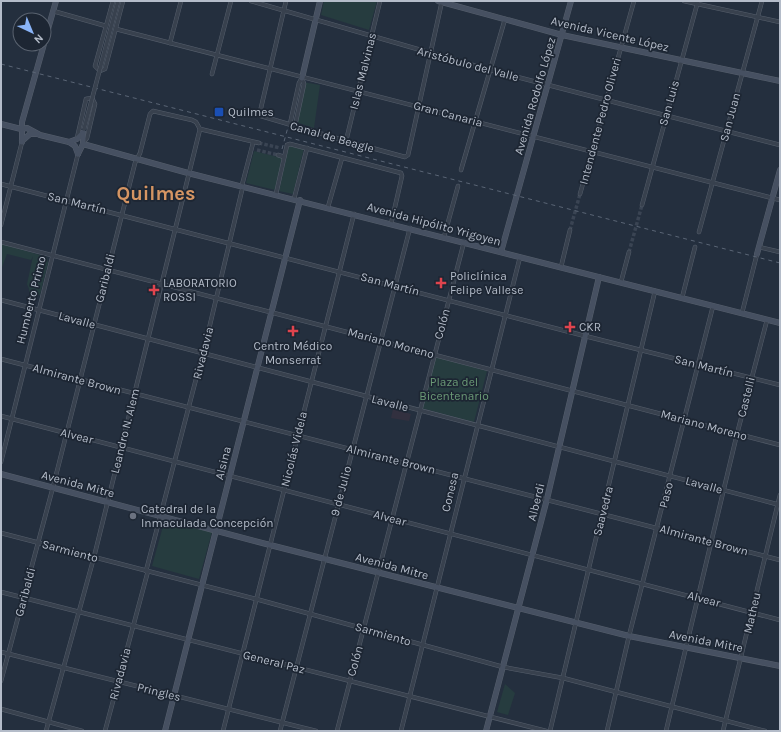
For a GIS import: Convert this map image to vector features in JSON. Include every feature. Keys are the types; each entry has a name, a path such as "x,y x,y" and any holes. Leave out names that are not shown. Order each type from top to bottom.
{"main road":[{"path":"52,15 56,1"},
{"path":"302,78 320,1"},
{"name":"Avenida Vicente López","path":"441,1 562,35 780,81"},
{"name":"Avenida Rodolfo López","path":"500,252 534,137 571,1"},
{"path":"22,142 21,129 42,52"},
{"path":"1,124 21,129 27,128 40,135"},
{"path":"72,141 83,131"},
{"name":"Humberto Primo","path":"78,154 83,144 83,131"},
{"path":"22,142 30,134 72,141 78,154"},
{"name":"Avenida Hipólito Yrigoyen","path":"83,144 242,188 276,194 780,323"},
{"path":"757,256 780,170"},
{"name":"Alsina","path":"165,731 285,258 297,200"},
{"name":"Alberdi","path":"486,731 547,499 599,277"},
{"name":"Avenida Mitre","path":"1,474 519,609 629,636 780,666"}],"street":[{"path":"113,1 96,66 100,71 105,69 123,1"},
{"path":"83,131 118,1"},
{"path":"170,43 182,1"},
{"path":"212,74 231,1"},
{"name":"Aristóbulo del Valle","path":"251,1 431,54 780,145"},
{"path":"270,69 286,1"},
{"name":"Islas Malvinas","path":"346,141 380,1"},
{"path":"419,107 441,1"},
{"name":"Intendente Pedro Oliveri","path":"580,194 605,100 634,1"},
{"path":"684,1 697,2 780,22"},
{"name":"San Juan","path":"699,232 762,1"},
{"name":"San Luis","path":"642,205 697,2"},
{"path":"53,11 106,26"},
{"path":"461,170 474,121 505,19"},
{"name":"Gran Canaria","path":"116,29 780,200"},
{"name":"Canal de Beagle","path":"270,69 260,114 262,117 405,157 408,155 419,107"},
{"path":"290,124 299,83 302,78"},
{"path":"295,126 304,84 302,78"},
{"name":"Humberto Primo","path":"72,141 78,134 86,99 92,98 95,104 87,138 83,144"},
{"name":"Garibaldi","path":"1,680 53,487 121,214 150,114 153,111 192,120 196,122 200,129"},
{"path":"200,129 253,143 259,143"},
{"name":"Leandro N. Alem","path":"46,731 94,557 120,447 200,129"},
{"path":"1,224 22,142"},
{"name":"Rivadavia","path":"105,731 203,353 253,143"},
{"path":"276,194 284,157 289,144 307,148 401,173 402,176 391,224"},
{"path":"297,200 307,148"},
{"path":"252,149 257,150"},
{"path":"282,149 286,150"},
{"name":"Humberto Primo","path":"1,462 78,154"},
{"path":"278,155 284,157"},
{"path":"328,208 342,158"},
{"name":"San Martín","path":"1,184 449,299 585,336 780,384"},
{"path":"444,237 458,186"},
{"name":"Nicolás Videla","path":"223,731 354,214"},
{"name":"9 de Julio","path":"280,731 295,667 410,228"},
{"path":"561,267 570,230"},
{"name":"Mariano Moreno","path":"1,242 780,445"},
{"name":"Colón","path":"337,731 464,242"},
{"path":"682,298 695,247"},
{"path":"759,247 780,252"},
{"path":"621,282 629,252"},
{"path":"742,313 757,256"},
{"name":"Conesa","path":"401,731 424,646 464,477 520,257"},
{"name":"Saavedra","path":"550,731 656,291"},
{"name":"Lavalle","path":"1,300 560,446 779,505"},
{"name":"Paso","path":"607,731 629,636 658,528 713,306"},
{"name":"Castelli","path":"666,731 751,377 767,320"},
{"name":"Almirante Brown","path":"1,359 407,464 464,477 780,560"},
{"name":"Alvear","path":"1,416 284,489 450,535 533,554 780,620"},
{"name":"Matheu","path":"723,731 765,556 779,505 780,495"},
{"name":"Sarmiento","path":"1,533 256,598 503,667 563,678 765,731"},
{"name":"General Paz","path":"1,592 546,731"},
{"name":"Pringles","path":"1,652 316,731"},
{"path":"1,709 82,731"}],"shaded area":[{"path":"393,409 411,414 409,421 391,418"}],"green space":[{"path":"324,1 377,1 369,30 321,15"},
{"path":"303,82 320,85 314,128 296,122"},
{"path":"289,145 304,148 293,194 279,191"},
{"path":"254,151 282,158 275,190 246,183"},
{"path":"2,244 47,257 48,263 40,295 29,292 27,284 33,256 31,260 7,254 1,270"},
{"name":"Plaza del Bicentenario","path":"435,357 487,371 474,422 421,408"},
{"path":"165,519 212,532 199,579 152,566"},
{"path":"505,684 515,693 508,715 497,712"}],"tunnel":[{"path":"259,143 280,148"},
{"path":"257,150 278,155"},
{"path":"570,230 580,194"},
{"path":"629,252 642,205"}],"railway":[{"path":"1,64 780,263"},
{"path":"282,149 288,127"}],"place":[{"name":"Quilmes","path":"219,112"},
{"name":"Policlínica Felipe Vallese","path":"441,283"},
{"name":"LABORATORIO ROSSI","path":"154,290"},
{"name":"CKR","path":"570,327"},
{"name":"Centro Médico Monserrat","path":"293,331"},
{"name":"Catedral de la Inmaculada Concepción","path":"133,516"}],"district":[{"name":"Quilmes","path":"156,193"}]}
